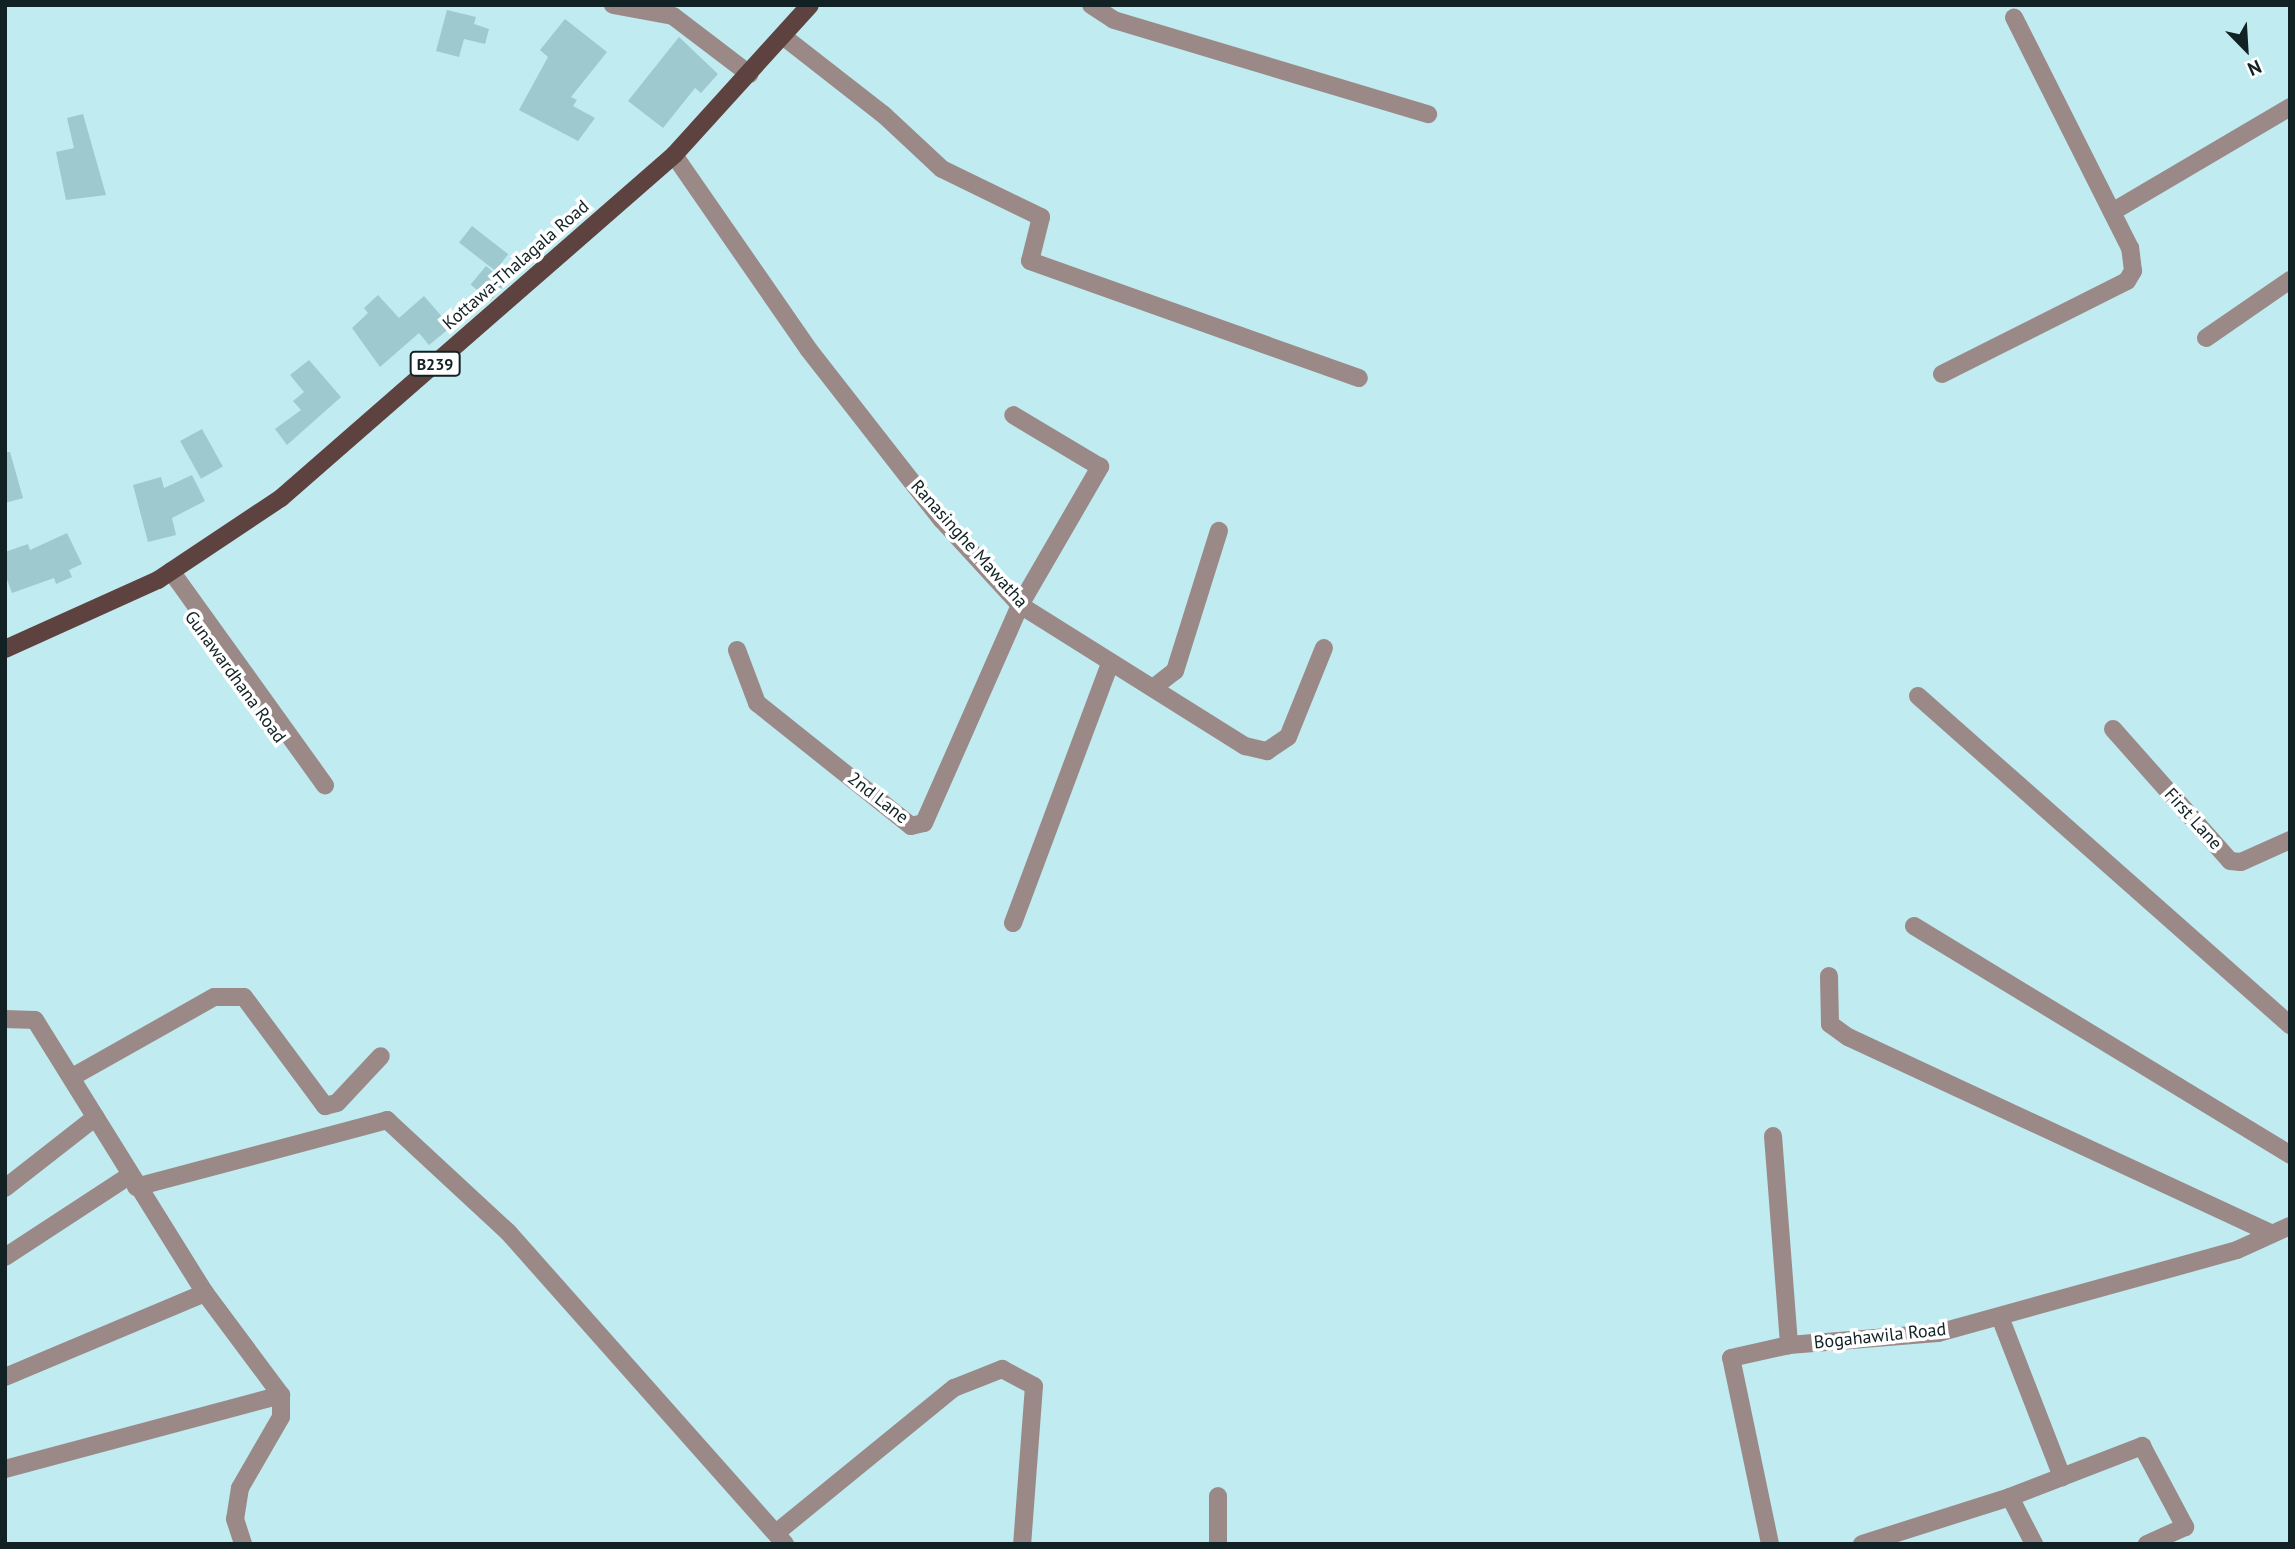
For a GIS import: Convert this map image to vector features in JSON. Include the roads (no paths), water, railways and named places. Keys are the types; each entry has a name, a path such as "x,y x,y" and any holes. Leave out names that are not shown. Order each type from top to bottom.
{"main road":[{"name":"Kottawa-Thalagala Road","path":"5,649 166,574 281,498 674,155 784,37 803,8"}],"street":[{"path":"612,5 673,16 749,74"},
{"path":"1091,5 1114,20 1429,114"},
{"path":"1942,374 2127,281 2133,271 2130,248 2014,17"},
{"path":"784,37 884,115 942,169 1041,217 1030,261 1359,378"},
{"path":"2112,212 2290,107"},
{"name":"Ranasinghe Mawatha","path":"674,155 809,350 942,520 1020,605 1245,746 1266,751 1287,737 1324,648"},
{"path":"2206,338 2290,280"},
{"path":"1013,415 1100,467 1020,605"},
{"path":"1153,688 1175,671 1219,531"},
{"path":"166,574 316,782"},
{"name":"2nd Lane","path":"737,650 757,703 911,826 924,823 936,804 1020,605"},
{"path":"1013,923 1110,663"},
{"path":"1918,695 2290,1025"},
{"name":"First Lane","path":"2113,729 2230,861 2241,862 2290,840"},
{"path":"1914,926 2290,1155"},
{"path":"1829,976 1830,1024 1848,1037 2270,1234"},
{"path":"74,1076 214,997 244,998 325,1106 337,1103 382,1056"},
{"path":"5,1019 35,1020 74,1076 132,1182 205,1293 281,1395 281,1417 240,1488 235,1519 243,1544"},
{"path":"5,1188 96,1117"},
{"path":"5,1256 132,1182 387,1120 508,1232 780,1539 954,1388 1002,1369 1034,1386 1022,1544"},
{"name":"Bogahawila Road","path":"1773,1136 1789,1345 1938,1333 2237,1250 2290,1226"},
{"path":"5,1377 205,1293"},
{"path":"2000,1317 2062,1477"},
{"path":"1770,1544 1731,1358 1789,1345"},
{"path":"5,1469 281,1395"},
{"path":"1861,1544 2010,1497 2142,1446 2185,1527 2147,1544"},
{"path":"1218,1496 1218,1544"},
{"path":"2010,1497 2034,1544"}]}
